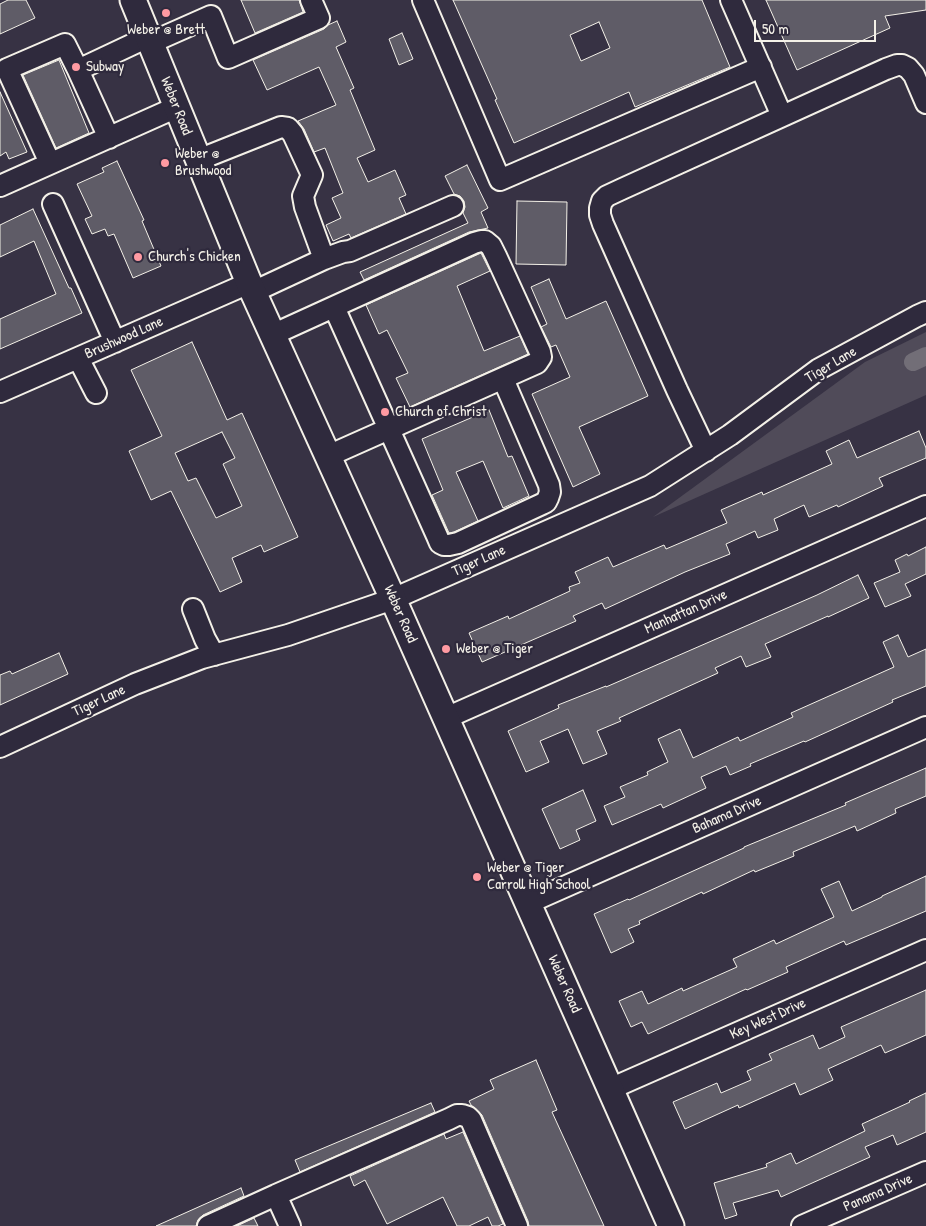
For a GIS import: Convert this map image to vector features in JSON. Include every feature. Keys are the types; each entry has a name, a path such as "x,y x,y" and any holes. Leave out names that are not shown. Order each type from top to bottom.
{"main road":[{"name":"Weber Road","path":"133,0 251,288 393,599 671,1226"}],"street":[{"path":"78,70 211,16 228,58 319,18 311,0"},
{"path":"423,0 500,180 761,67"},
{"path":"730,0 782,116"},
{"path":"50,163 7,70 65,44 109,138"},
{"path":"706,450 677,390 603,224 600,215 602,201 607,196 622,189 886,69 902,65 908,68 914,75 926,103"},
{"path":"0,186 177,107"},
{"path":"198,160 282,127 288,128 293,134 312,175 303,196 305,207 324,259"},
{"path":"53,204 115,342"},
{"name":"Brushwood Lane","path":"2,387 324,259 350,251 453,206"},
{"path":"272,335 474,243 485,242 491,246 496,256 540,352 541,357 537,363 328,456"},
{"path":"334,307 440,543 444,545 449,546 458,543 542,504 546,502 550,492 549,485 502,379"},
{"name":"Tiger Lane","path":"0,747 135,684 202,658 288,635 393,599 650,486 730,435 820,369 926,312"},
{"path":"78,358 96,393"},
{"name":"Manhattan Drive","path":"446,718 926,506"},
{"path":"193,609 205,639 214,655"},
{"name":"Bahama Drive","path":"528,903 926,727"},
{"name":"Key West Drive","path":"610,1089 926,950"},
{"path":"208,1226 457,1115 468,1117 470,1120 517,1226"},
{"name":"Panama Drive","path":"802,1226 926,1172"},
{"path":"276,1196 290,1226"}],"shaded area":[{"path":"926,332 926,395 653,517 865,362"}],"building":[{"path":"8,0 26,0 35,18 0,34 0,4"},
{"path":"241,0 299,0 303,12 255,33"},
{"path":"453,0 702,0 730,67 635,107 629,92 514,143 495,100 497,99","holes":["599,22 610,48 581,61 570,35"]},
{"path":"766,0 926,0 926,10 885,16 890,28 797,70"},
{"path":"337,21 346,42 336,47 354,88 350,90 375,150 357,158 368,182 395,170 406,195 399,198 406,214 351,238 349,234 333,241 326,225 341,218 332,198 343,193 325,148 314,152 304,129 298,121 336,105 319,67 267,90 253,60 324,29"},
{"path":"402,33 413,59 399,65 389,39"},
{"path":"59,60 89,133 56,148 23,75"},
{"path":"0,92 27,152 9,159 6,152 0,156"},
{"path":"117,161 144,220 142,221 161,266 133,278 114,234 108,236 105,229 92,234 85,219 92,216 77,184 104,172 102,168"},
{"path":"467,165 488,208 481,212 488,228 469,232 364,280 360,272 468,223 463,213 464,201 460,196 454,194 445,176"},
{"path":"517,201 567,202 566,265 516,264"},
{"path":"33,209 82,313 0,349 0,319 56,294 34,241 0,257 0,225"},
{"path":"481,253 490,271 457,286 484,351 520,336 528,354 410,407 396,378 408,373 387,330 379,334 366,305"},
{"path":"549,279 566,319 606,301 648,396 579,427 600,474 573,487 532,394 570,377 556,345 551,347 541,327 547,324 531,287"},
{"path":"192,342 227,420 242,413 298,537 264,552 261,545 232,558 242,582 220,592 171,491 151,500 129,451 162,436 131,370","holes":["222,432 235,458 223,464 242,506 216,518 196,478 188,481 175,453"]},
{"path":"489,410 508,457 512,456 529,496 503,508 483,461 456,472 478,521 449,533 432,495 443,490 422,439"},
{"path":"919,431 926,448 926,458 879,478 883,486 838,507 837,505 809,517 804,505 774,519 778,530 758,538 755,531 726,544 730,554 685,572 605,609 602,603 573,616 576,621 482,662 469,633 508,616 509,619 570,591 569,587 580,583 575,572 608,557 613,567 664,545 666,549 727,523 721,510 762,492 763,495 832,464 826,451 849,440 857,458"},
{"path":"926,547 926,574 905,584 911,596 885,607 874,583 900,572 895,560"},
{"path":"858,575 869,598 765,644 771,657 746,667 741,656 715,668 718,673 619,718 621,721 597,731 607,754 583,764 568,729 540,741 549,762 526,772 508,731 559,708 558,705 606,687 817,595"},
{"path":"898,635 908,657 926,649 926,686 892,700 893,702 805,742 750,764 751,766 730,775 726,766 701,777 706,788 663,808 661,804 612,825 604,806 625,797 620,787 648,775 647,772 668,762 658,739 680,729 693,758 738,737 740,741 793,717 791,713 894,667 883,642"},
{"path":"59,653 68,674 0,705 0,675 10,671 12,674"},
{"path":"926,768 926,796 895,809 896,813 857,831 855,826 793,852 794,856 755,872 754,870 639,921 640,924 628,929 634,942 611,953 594,914 744,847 846,805 845,803"},
{"path":"583,790 596,821 576,830 580,840 560,849 542,809"},
{"path":"926,876 926,911 846,945 844,941 786,967 788,972 648,1034 642,1022 631,1027 619,1001 642,991 648,1004 682,988 683,991 737,967 733,959 774,940 776,944 834,917 821,889 839,881 852,911"},
{"path":"926,990 926,1035 885,1053 881,1045 828,1069 833,1080 800,1095 795,1083 739,1108 738,1105 685,1129 673,1102 717,1083 721,1093 751,1080 747,1071 772,1060 769,1054 813,1035 819,1049 845,1037 841,1027"},
{"path":"536,1060 557,1110 552,1112 604,1226 529,1226 482,1115 469,1101 494,1089 490,1080"},
{"path":"926,1093 926,1132 897,1145 893,1135 865,1147 870,1157 781,1197 778,1190 733,1203 737,1215 725,1219 714,1183 767,1167 766,1164 791,1153 796,1164 865,1131 862,1124"},
{"path":"431,1103 435,1112 300,1172 295,1160"},
{"path":"463,1132 503,1224 492,1226 488,1217 469,1226 457,1226 443,1197 387,1224 365,1180 354,1186 350,1176 444,1134 446,1139"},
{"path":"241,1188 244,1196 203,1215 198,1220 196,1226 156,1226"},
{"path":"254,1218 258,1226 237,1226"}],"waterway":[{"path":"913,362 926,356"}],"place":[{"name":"Weber @ Brett","path":"166,13"},
{"name":"Subway","path":"76,67"},
{"name":"Weber @ Brushwood","path":"165,163"},
{"name":"Church's Chicken","path":"138,257"},
{"name":"Church of Christ","path":"385,412"},
{"name":"Weber @ Tiger","path":"446,649"},
{"name":"Weber @ Tiger Carroll High School","path":"477,877"}]}
